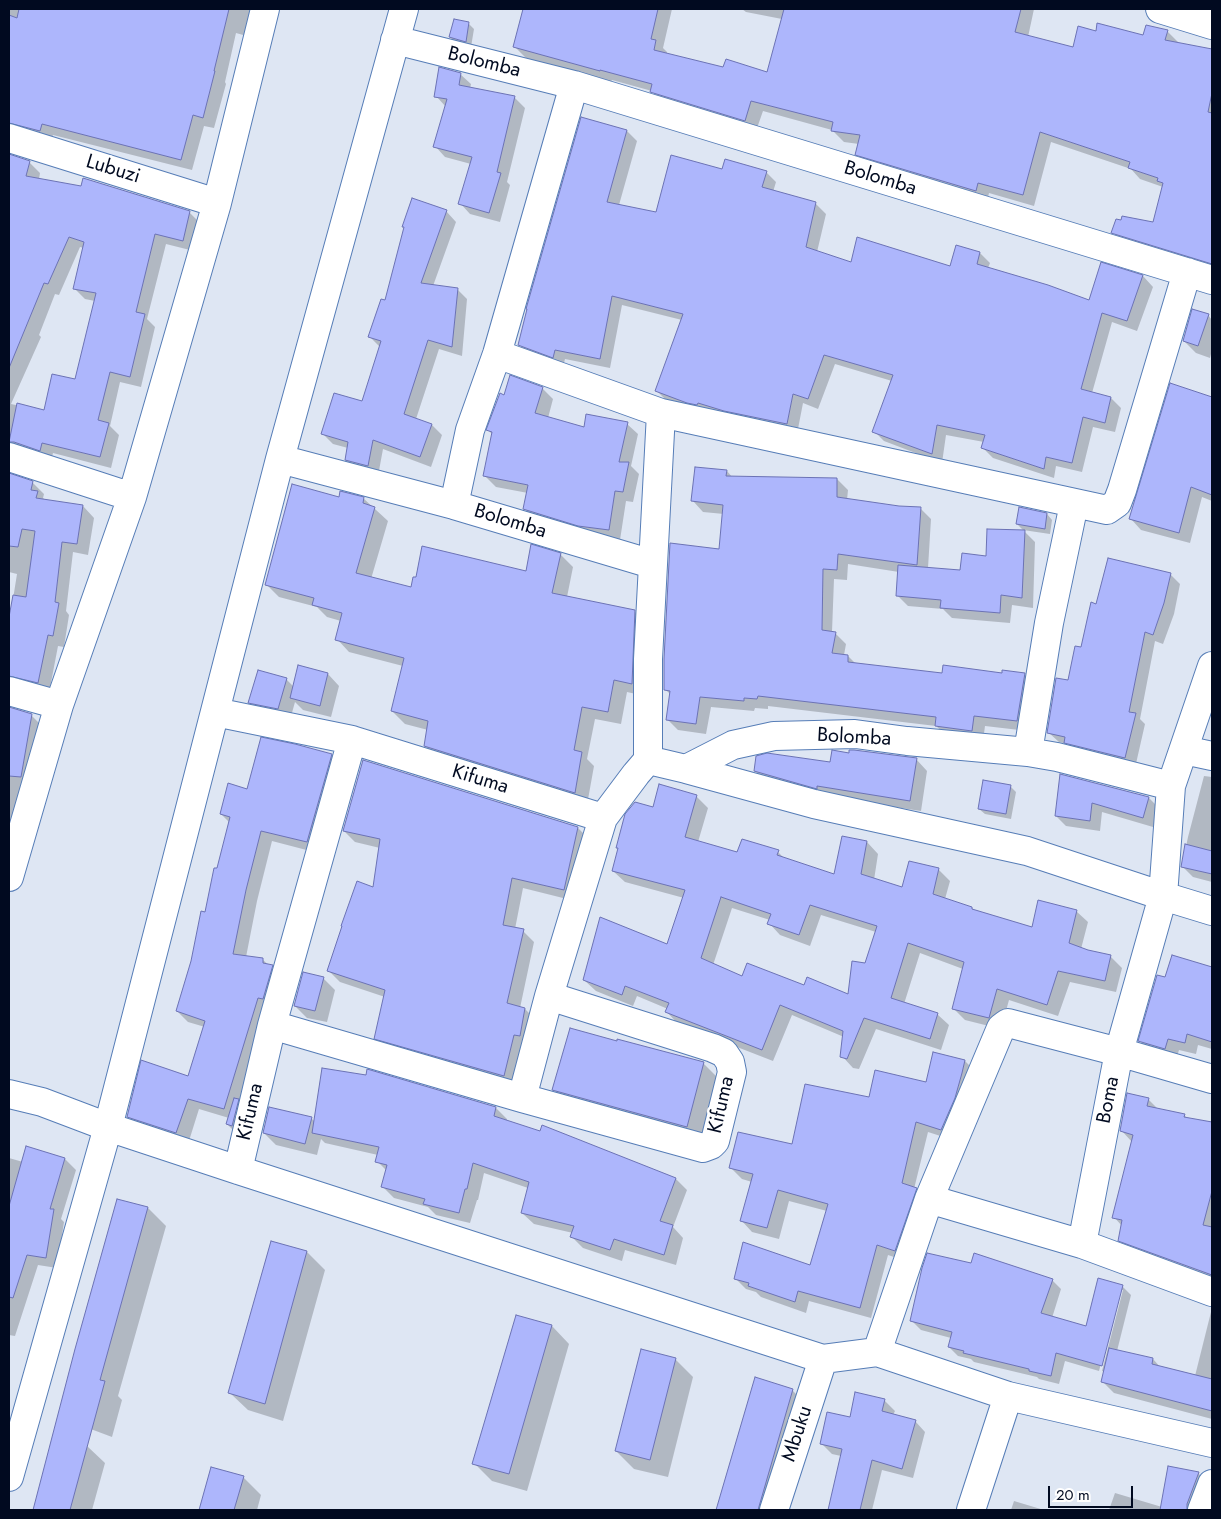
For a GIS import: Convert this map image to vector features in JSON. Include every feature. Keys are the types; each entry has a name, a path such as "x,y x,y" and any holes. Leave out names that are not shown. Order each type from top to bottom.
{"street":[{"path":"9,876 60,704 132,497 217,203 265,9"},
{"path":"9,1473 108,1127 280,458 404,9"},
{"path":"1160,9 1212,25"},
{"name":"Bolomba","path":"395,40 574,85 1200,276 1122,490 1116,503 1107,510 660,413 497,354"},
{"name":"Bolomba","path":"454,505 470,430 497,354 574,85"},
{"name":"Lubuzi","path":"9,138 217,203"},
{"path":"522,1098 549,996 602,818 648,760 648,659 660,413"},
{"path":"9,457 132,497"},
{"name":"Bolomba","path":"280,458 454,505 652,564"},
{"path":"1028,752 1049,623 1074,504"},
{"path":"877,1352 929,1199 1002,1028 1008,1023 1118,1052 1163,896 1171,786 1212,666"},
{"path":"9,691 60,704"},
{"name":"Kifuma","path":"215,712 352,740 602,818"},
{"name":"Bolomba","path":"686,769 733,745 774,736 855,734 907,741 1028,752 1171,786"},
{"name":"Kifuma","path":"238,1170 272,1025 352,740"},
{"path":"1184,750 1212,756"},
{"path":"648,760 814,804 1027,851 1212,911"},
{"name":"Kifuma","path":"272,1025 522,1098 703,1148 715,1141 732,1072 730,1062 724,1054 713,1048 549,996"},
{"name":"Boma","path":"1082,1244 1118,1052 1212,1079"},
{"path":"9,1094 42,1102 108,1127 238,1170 823,1358 877,1352 1008,1396 1212,1443"},
{"path":"929,1199 1082,1244 1212,1292"},
{"name":"Mbuku","path":"774,1510 823,1358"},
{"path":"971,1510 1008,1396"},
{"path":"1202,1510 1212,1484"}],"building":[{"path":"19,9 229,9 203,118 193,115 181,160 42,124 40,131 9,123 9,15 17,18"},
{"path":"523,9 658,9 651,39 656,40 654,50 723,67 726,59 767,72 784,9 1021,9 1015,32 1073,47 1078,26 1096,31 1097,23 1143,35 1146,25 1168,30 1165,40 1212,49 1212,93 1208,112 1212,113 1212,264 1111,233 1116,219 1121,220 1122,216 1153,222 1163,183 1157,181 1158,178 1128,168 1130,162 1040,132 1023,195 978,183 976,191 855,155 860,135 831,131 833,122 751,101 745,121 650,92 652,84 513,47"},
{"path":"454,19 469,22 466,42 449,37"},
{"path":"439,67 461,73 459,85 515,96 497,172 501,173 489,213 458,204 472,157 433,147 447,99 434,97"},
{"path":"581,117 627,130 607,202 656,212 671,155 722,169 725,159 767,171 762,187 816,202 806,247 851,262 857,237 950,266 956,245 980,252 977,264 1048,285 1089,300 1101,262 1143,275 1127,321 1102,313 1081,389 1111,397 1105,423 1083,417 1072,463 1046,457 1044,469 981,448 985,435 937,425 932,454 872,432 893,375 824,355 808,399 793,394 787,424 724,411 698,403 697,405 687,403 655,391 683,314 612,296 600,359 555,350 553,358 518,345 526,309"},
{"path":"9,154 30,161 26,176 81,186 83,178 190,211 183,241 155,234 136,312 145,314 130,377 110,372 98,420 109,423 100,457 42,443 40,451 9,442 17,403 44,410 52,374 75,379 96,293 73,289 84,242 69,237 48,284 44,283 9,368"},
{"path":"412,198 447,210 421,283 458,288 452,347 428,340 404,414 432,424 420,457 373,440 368,466 345,460 348,442 321,434 334,393 362,401 381,341 368,337 381,299 385,300 404,227 402,227"},
{"path":"1192,309 1209,314 1198,346 1183,341"},
{"path":"510,375 543,387 535,413 584,427 586,414 628,422 619,462 629,462 623,492 615,491 609,530 578,526 523,509 528,485 483,476 492,432 486,430 500,393 504,395"},
{"path":"1170,383 1212,397 1212,495 1191,487 1179,533 1129,519"},
{"path":"695,467 727,470 726,476 837,478 837,497 899,506 921,507 917,565 838,554 837,570 823,569 822,630 836,632 832,653 848,655 848,662 942,673 943,665 1002,673 1002,670 1025,673 1017,721 974,716 972,731 935,726 936,717 758,696 757,699 744,698 744,701 700,697 696,724 666,720 670,691 664,690 664,659 670,543 719,549 723,505 691,501"},
{"path":"9,473 33,481 31,490 38,491 36,498 83,505 77,544 62,542 55,602 59,603 53,636 48,635 38,683 9,676 9,617 13,595 26,597 35,531 22,529 18,547 9,546"},
{"path":"292,484 339,497 340,491 364,497 363,503 375,507 356,573 411,587 413,577 416,577 422,546 526,571 531,544 561,553 552,593 635,610 632,684 614,680 608,712 582,707 574,750 582,752 575,793 424,746 428,721 391,711 404,658 335,640 342,613 312,605 314,598 265,585"},
{"path":"1019,507 1047,513 1045,529 1016,524"},
{"path":"987,529 1025,530 1022,598 1001,595 1000,613 940,608 941,600 896,596 898,565 960,570 962,553 986,556"},
{"path":"1108,558 1171,573 1164,603 1153,635 1145,632 1129,712 1136,713 1125,758 1064,743 1065,737 1047,733 1056,678 1068,680 1075,646 1081,647 1091,602 1096,604"},
{"path":"298,665 328,673 320,706 290,698"},
{"path":"258,670 287,678 278,709 248,703"},
{"path":"9,707 32,714 21,777 9,776"},
{"path":"261,737 332,754 307,842 261,831 246,890 233,954 263,958 263,963 273,965 263,999 258,998 224,1109 188,1099 176,1133 127,1117 141,1060 188,1076 205,1021 176,1011 191,961 201,911 205,912 214,868 217,868 230,817 220,814 228,783 247,789"},
{"path":"832,750 849,753 849,750 854,750 917,758 910,801 817,786 817,789 754,771 756,756 767,753 830,762"},
{"path":"363,760 578,827 564,890 512,878 503,925 524,929 507,1003 525,1008 520,1036 514,1035 504,1076 374,1039 385,990 327,971 357,881 373,887 380,839 343,831"},
{"path":"1060,774 1149,797 1143,818 1092,803 1090,821 1055,816"},
{"path":"983,780 1011,785 1006,814 978,809"},
{"path":"659,784 697,795 685,837 737,852 742,839 779,850 777,855 834,874 842,836 867,841 861,874 902,887 909,861 939,868 933,894 972,907 972,909 1032,927 1038,900 1077,910 1069,943 1088,950 1111,955 1105,981 1058,971 1047,1005 997,989 989,1018 952,1009 964,962 908,943 891,998 938,1013 930,1039 864,1018 847,1059 840,1057 843,1031 780,1005 762,1050 665,1012 669,1003 625,986 622,995 583,980 600,917 667,944 685,890 612,871 625,814 635,802 653,807","holes":["721,897 771,914 767,924 799,935 810,905 877,926 865,963 852,961 848,994 807,977 804,985 747,963 742,976 701,958"]},
{"path":"1185,844 1212,851 1212,874 1181,867"},
{"path":"1172,955 1212,967 1212,1042 1187,1034 1185,1043 1168,1039 1165,1049 1138,1041 1157,975 1165,977"},
{"path":"303,972 324,977 315,1011 294,1006"},
{"path":"570,1028 704,1062 687,1127 552,1090"},
{"path":"933,1052 965,1060 955,1098 941,1130 916,1122 902,1183 917,1188 895,1251 877,1245 860,1308 798,1291 795,1302 748,1286 749,1283 734,1279 743,1242 810,1265 828,1204 778,1190 767,1228 740,1221 753,1174 729,1168 738,1132 792,1144 805,1084 869,1097 875,1070 926,1082"},
{"path":"322,1068 366,1075 367,1069 496,1107 494,1116 540,1131 542,1125 676,1178 660,1221 673,1225 664,1255 614,1239 610,1250 570,1237 574,1226 521,1213 529,1182 473,1163 459,1213 423,1204 425,1199 381,1187 387,1165 375,1162 379,1147 312,1133"},
{"path":"1127,1093 1149,1098 1147,1106 1185,1114 1184,1117 1212,1122 1212,1191 1203,1225 1212,1227 1212,1275 1118,1241 1122,1220 1112,1218 1133,1135 1120,1131"},
{"path":"234,1098 239,1099 232,1126 226,1124"},
{"path":"269,1107 312,1117 305,1144 263,1133"},
{"path":"26,1146 65,1158 50,1209 54,1209 46,1258 27,1255 13,1298 9,1297 9,1206"},
{"path":"117,1199 148,1207 100,1380 105,1381 70,1510 33,1510 75,1349"},
{"path":"271,1241 307,1251 265,1404 228,1393"},
{"path":"927,1253 971,1263 974,1253 1053,1279 1041,1313 1086,1326 1098,1278 1123,1285 1102,1366 1056,1353 1051,1376 963,1353 964,1351 948,1347 952,1332 910,1321"},
{"path":"516,1315 552,1325 509,1474 472,1464"},
{"path":"1109,1348 1153,1358 1152,1364 1212,1379 1212,1411 1101,1382"},
{"path":"641,1349 676,1358 650,1460 615,1451"},
{"path":"755,1377 793,1389 758,1510 716,1510"},
{"path":"855,1392 885,1399 882,1411 916,1420 902,1469 872,1460 860,1510 828,1510 842,1449 820,1444 827,1412 850,1417"},
{"path":"1168,1466 1199,1472 1187,1504 1187,1510 1160,1510"},
{"path":"211,1467 244,1476 234,1510 199,1510"}]}
